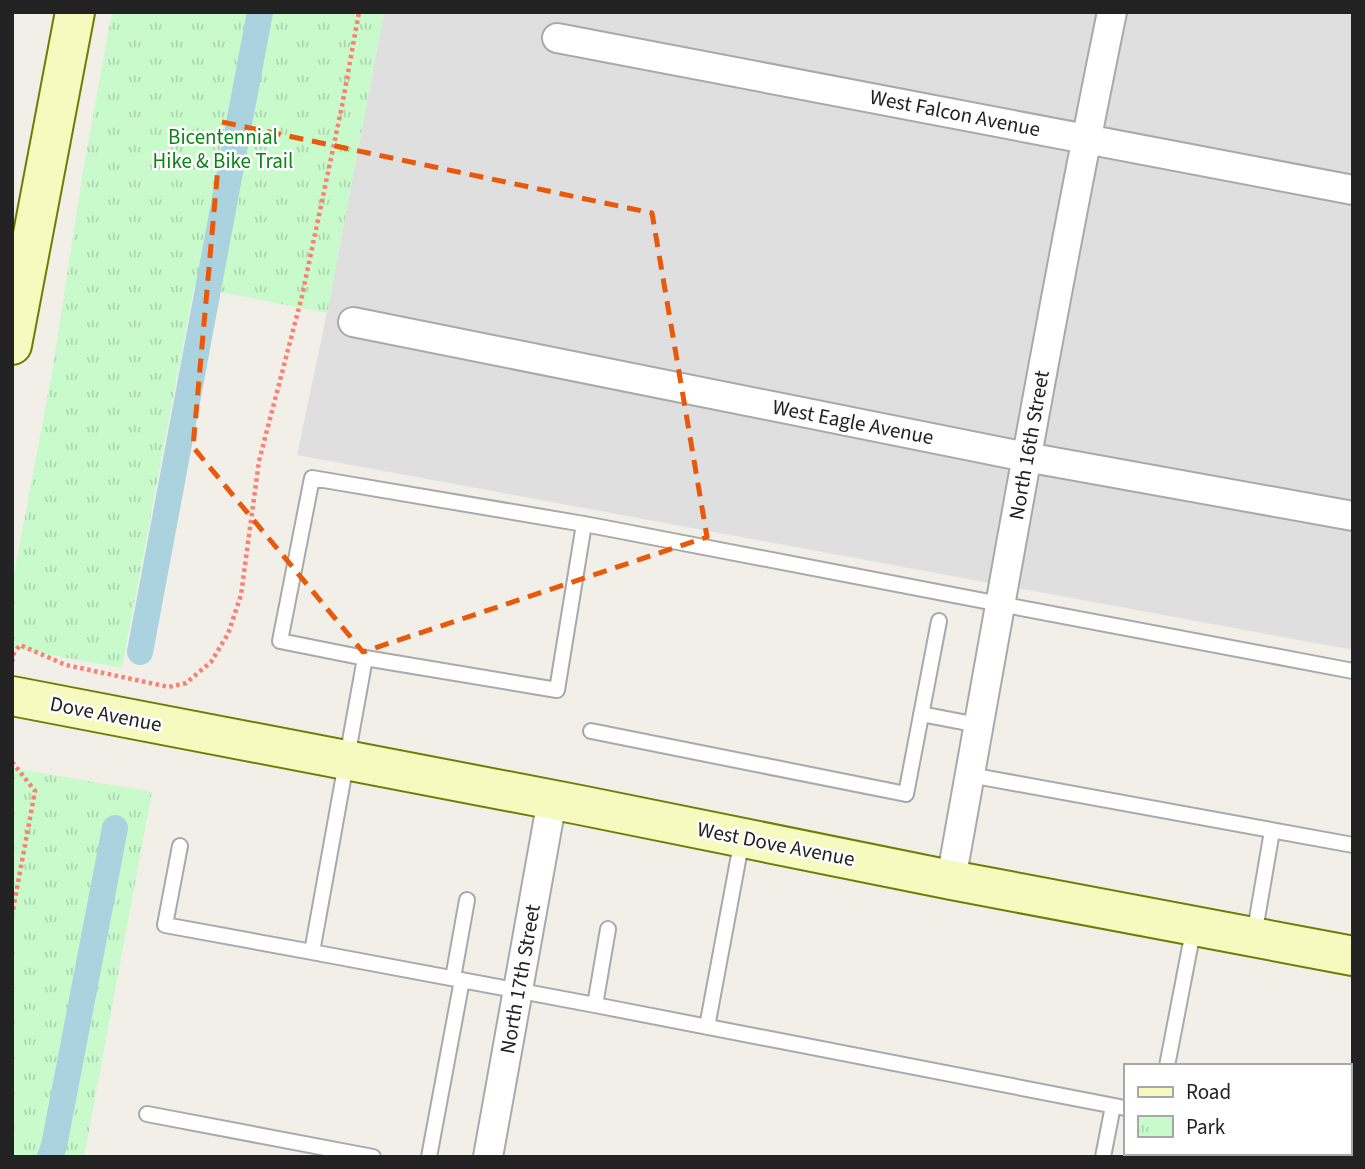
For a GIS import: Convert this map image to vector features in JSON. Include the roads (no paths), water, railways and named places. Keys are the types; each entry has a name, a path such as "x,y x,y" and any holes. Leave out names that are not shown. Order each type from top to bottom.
{"main road":[{"path":"12,345 75,12"},
{"name":"Dove Avenue","path":"12,696 200,732"},
{"name":"West Dove Avenue","path":"200,732 1353,956"}],"street":[{"name":"North 16th Street","path":"951,880 1026,457 1112,12"},
{"name":"West Falcon Avenue","path":"557,38 1353,190"},
{"name":"West Eagle Avenue","path":"354,322 1026,457 1353,516"},
{"name":"North 17th Street","path":"488,1157 552,800"}],"lane":[{"path":"584,524 557,691 279,641 312,478 584,524 1353,671"},
{"path":"590,731 906,794 939,621"},
{"path":"312,952 365,658"},
{"path":"921,714 978,725"},
{"path":"970,775 1353,845"},
{"path":"1254,937 1272,831"},
{"path":"707,1027 743,838"},
{"path":"180,846 165,925 1119,1107 1103,1157"},
{"path":"429,1157 458,979 467,900"},
{"path":"1167,1064 1194,926"},
{"path":"595,1005 608,929"},
{"path":"147,1114 373,1157"}],"waterway":[{"path":"140,652 260,12"},
{"path":"50,1157 115,828"}],"park label":[{"name":"Bicentennial Hike & Bike Trail","path":"223,149"}]}
